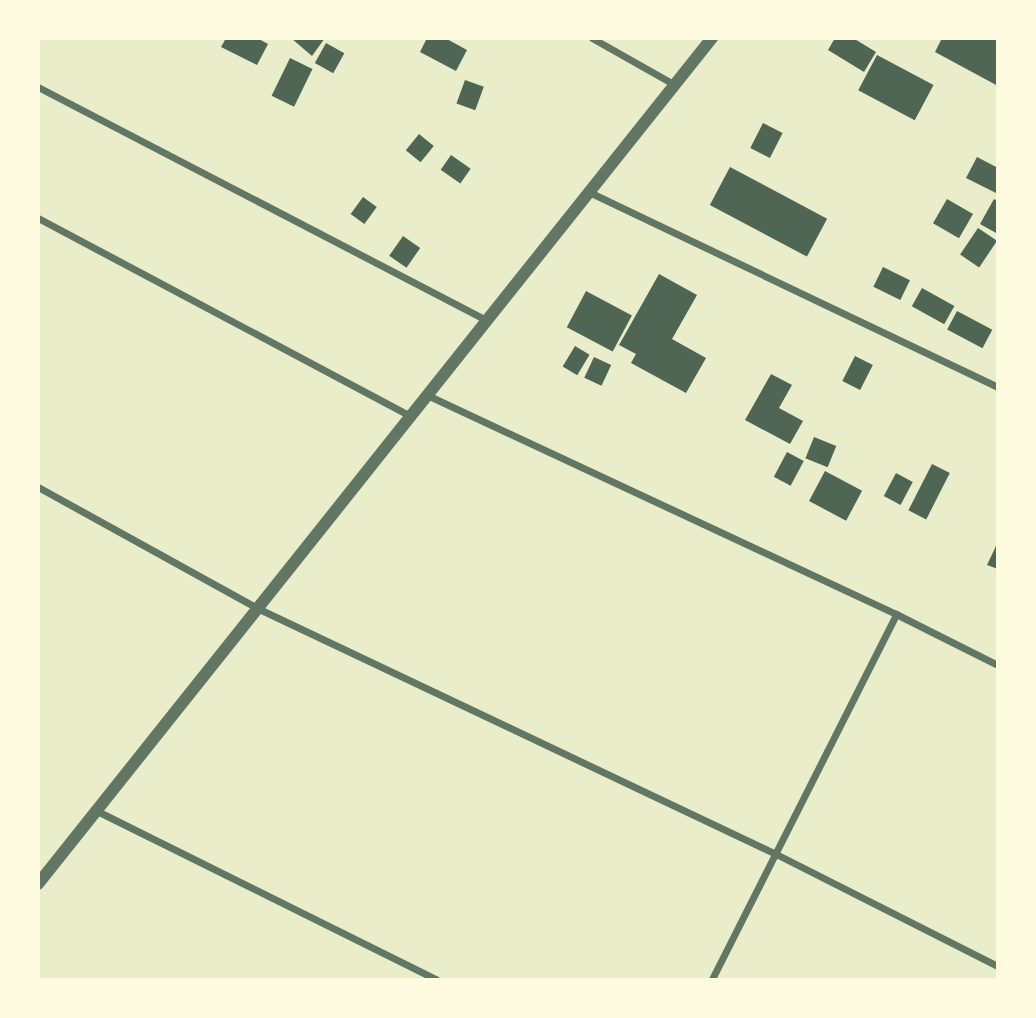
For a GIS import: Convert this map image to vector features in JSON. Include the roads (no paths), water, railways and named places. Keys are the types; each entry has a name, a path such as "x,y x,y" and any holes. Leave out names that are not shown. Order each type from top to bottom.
{"street":[{"path":"592,38 675,85"},
{"path":"38,884 43,870 95,810 489,321 712,38"},
{"path":"38,87 489,321"},
{"path":"589,192 998,387"},
{"path":"38,218 411,416"},
{"path":"427,395 896,614 998,665"},
{"path":"38,487 257,608 776,853 998,966"},
{"path":"712,979 896,614"},
{"path":"95,810 436,979"}]}
